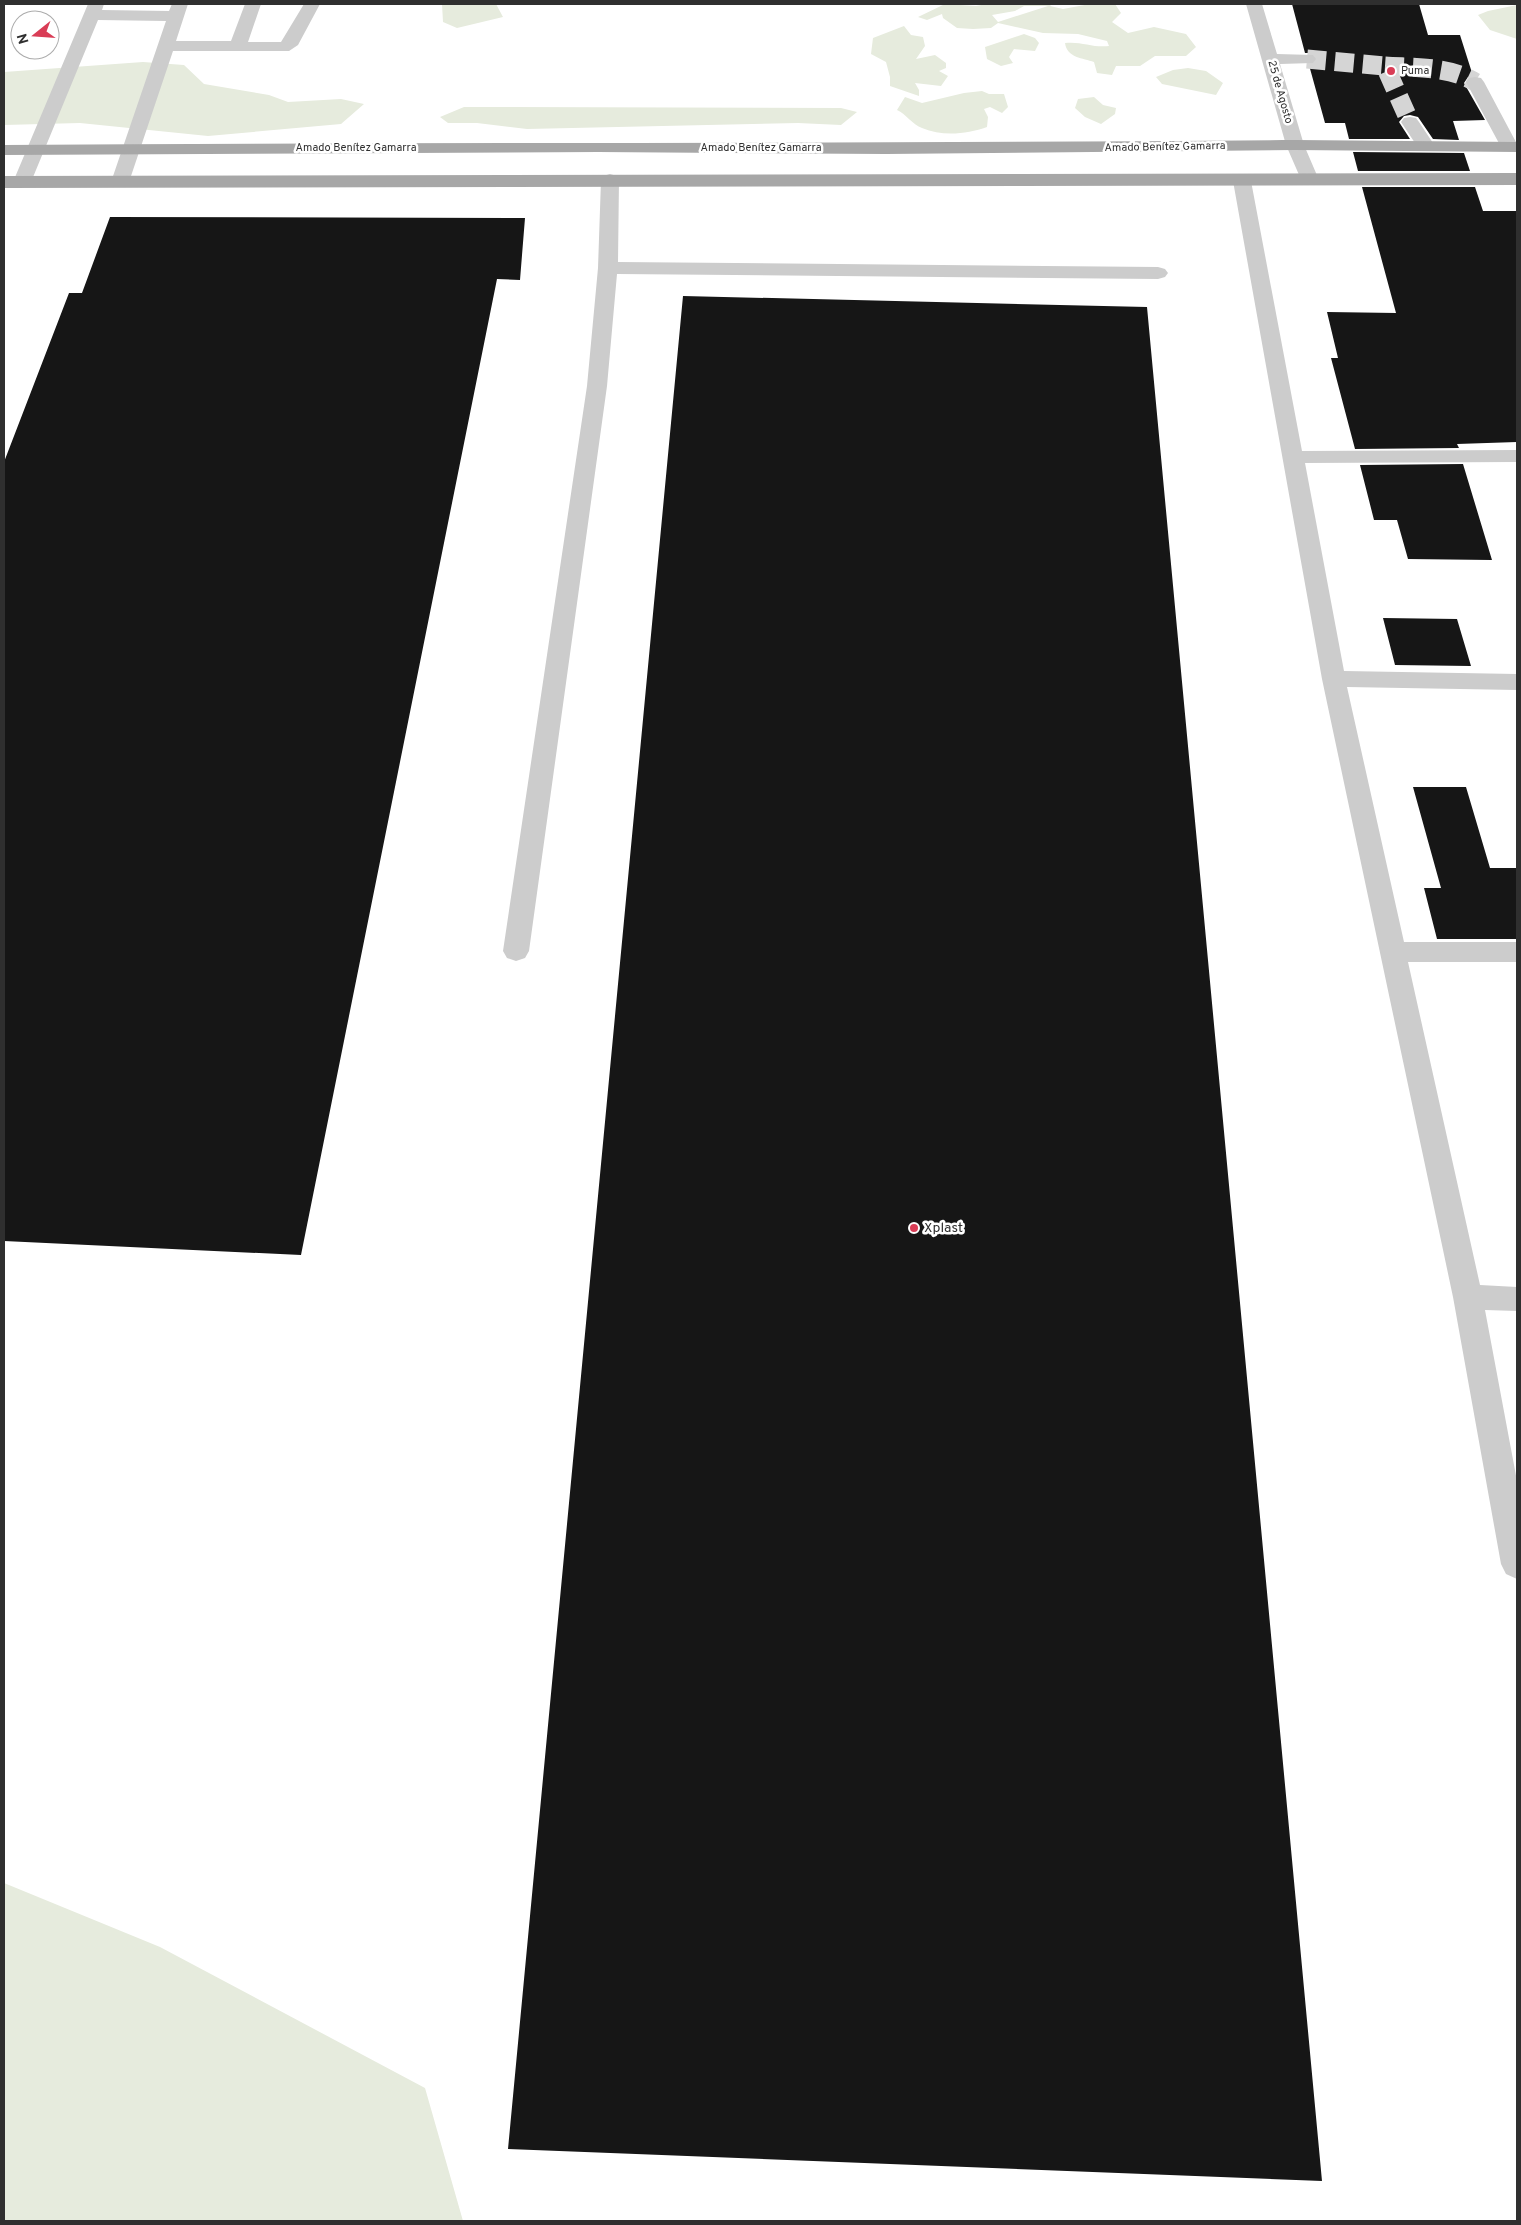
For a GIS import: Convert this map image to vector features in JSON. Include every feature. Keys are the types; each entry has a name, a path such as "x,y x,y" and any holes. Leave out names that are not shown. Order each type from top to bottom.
{"main road":[{"name":"Amado Benítez Gamarra","path":"4,150 598,147 886,150 1296,145 1514,147"},
{"path":"598,147 660,180"},
{"path":"886,150 887,182"},
{"path":"13,182 1517,180"}],"street":[{"path":"238,46 254,4"},
{"path":"167,46 283,46 290,44 312,4"},
{"name":"25 de Agosto","path":"1254,4 1296,145 1310,180"},
{"path":"13,182 37,150 94,9 178,10 120,182"},
{"path":"1270,59 1307,59"},
{"path":"1475,82 1514,147"},
{"path":"1410,122 1426,146"},
{"path":"516,951 596,386 608,268 610,180"},
{"path":"1242,181 1334,679 1468,1297 1517,1564"},
{"path":"608,268 1158,273"},
{"path":"1293,457 1517,456"},
{"path":"1334,679 1517,682"},
{"path":"1394,952 1517,952"},
{"path":"1468,1297 1517,1298"}],"shaded area":[{"path":"442,4 496,4 503,17 457,28 443,22"},
{"path":"945,4 976,6 987,4 1052,4 1050,6 1063,9 1090,4 1115,4 1121,13 1112,22 1128,33 1154,27 1186,34 1196,47 1186,56 1155,56 1140,66 1116,66 1112,75 1097,73 1094,62 1072,55 1066,48 1065,43 1109,46 1107,41 1078,34 1043,33 998,23 991,28 957,28 943,18 942,14 927,20 918,17","holes":["1024,6 1048,6 998,22 992,15 1015,11"]},
{"path":"1517,5 1517,39 1490,30 1478,15 1488,11"},
{"path":"904,26 911,35 923,37 925,46 916,59 935,55 946,63 946,68 939,71 948,76 941,86 915,83 919,90 919,96 890,86 886,62 871,54 873,38"},
{"path":"1024,34 1035,38 1039,43 1035,51 1014,49 1009,57 1013,63 1001,66 987,59 985,47"},
{"path":"143,62 184,65 204,84 269,95 288,102 341,99 364,104 341,124 208,136 80,123 4,125 4,72"},
{"path":"1188,68 1206,71 1223,83 1216,95 1162,84 1156,77 1173,70"},
{"path":"982,91 989,94 1004,94 1008,107 1002,113 990,107 984,109 988,117 987,127 971,131 955,134 930,131 919,127 897,110 905,97 922,103 964,93"},
{"path":"1094,97 1103,105 1116,108 1115,114 1101,124 1085,117 1075,108 1078,99"},
{"path":"464,107 841,108 857,112 841,125 798,123 527,129 477,123 448,123 440,117"},
{"path":"4,1883 160,1947 425,2088 463,2221 4,2221"}],"building":[{"name":"Puma","path":"1292,4 1419,4 1428,35 1460,35 1473,76 1468,77 1464,83 1485,120 1453,121 1459,140 1433,139 1418,117 1410,115 1404,116 1399,122 1410,139 1349,139 1345,123 1325,123 1309,65 1314,64 1318,59 1313,53 1305,53"},
{"path":"1353,152 1464,153 1470,171 1358,171"},
{"path":"1362,187 1475,187 1483,211 1517,211 1517,442 1457,444 1459,448 1355,449 1331,358 1338,358 1327,312 1396,313"},
{"path":"110,217 525,218 520,280 497,279 301,1255 4,1241 4,462 69,293 82,293"},
{"name":"Xplast","path":"683,296 1147,307 1322,2181 508,2149"},
{"path":"1463,464 1492,560 1408,559 1397,520 1374,520 1360,465"},
{"path":"1383,618 1457,619 1471,666 1395,665"},
{"path":"1413,787 1466,787 1490,868 1517,868 1517,939 1437,939 1424,888 1441,888"}],"tunnel":[{"path":"1307,59 1385,66"},
{"path":"1385,66 1443,70 1475,82"},
{"path":"1385,66 1410,122"}],"place":[{"name":"Puma","path":"1391,71"},
{"name":"Xplast","path":"914,1228"}]}
